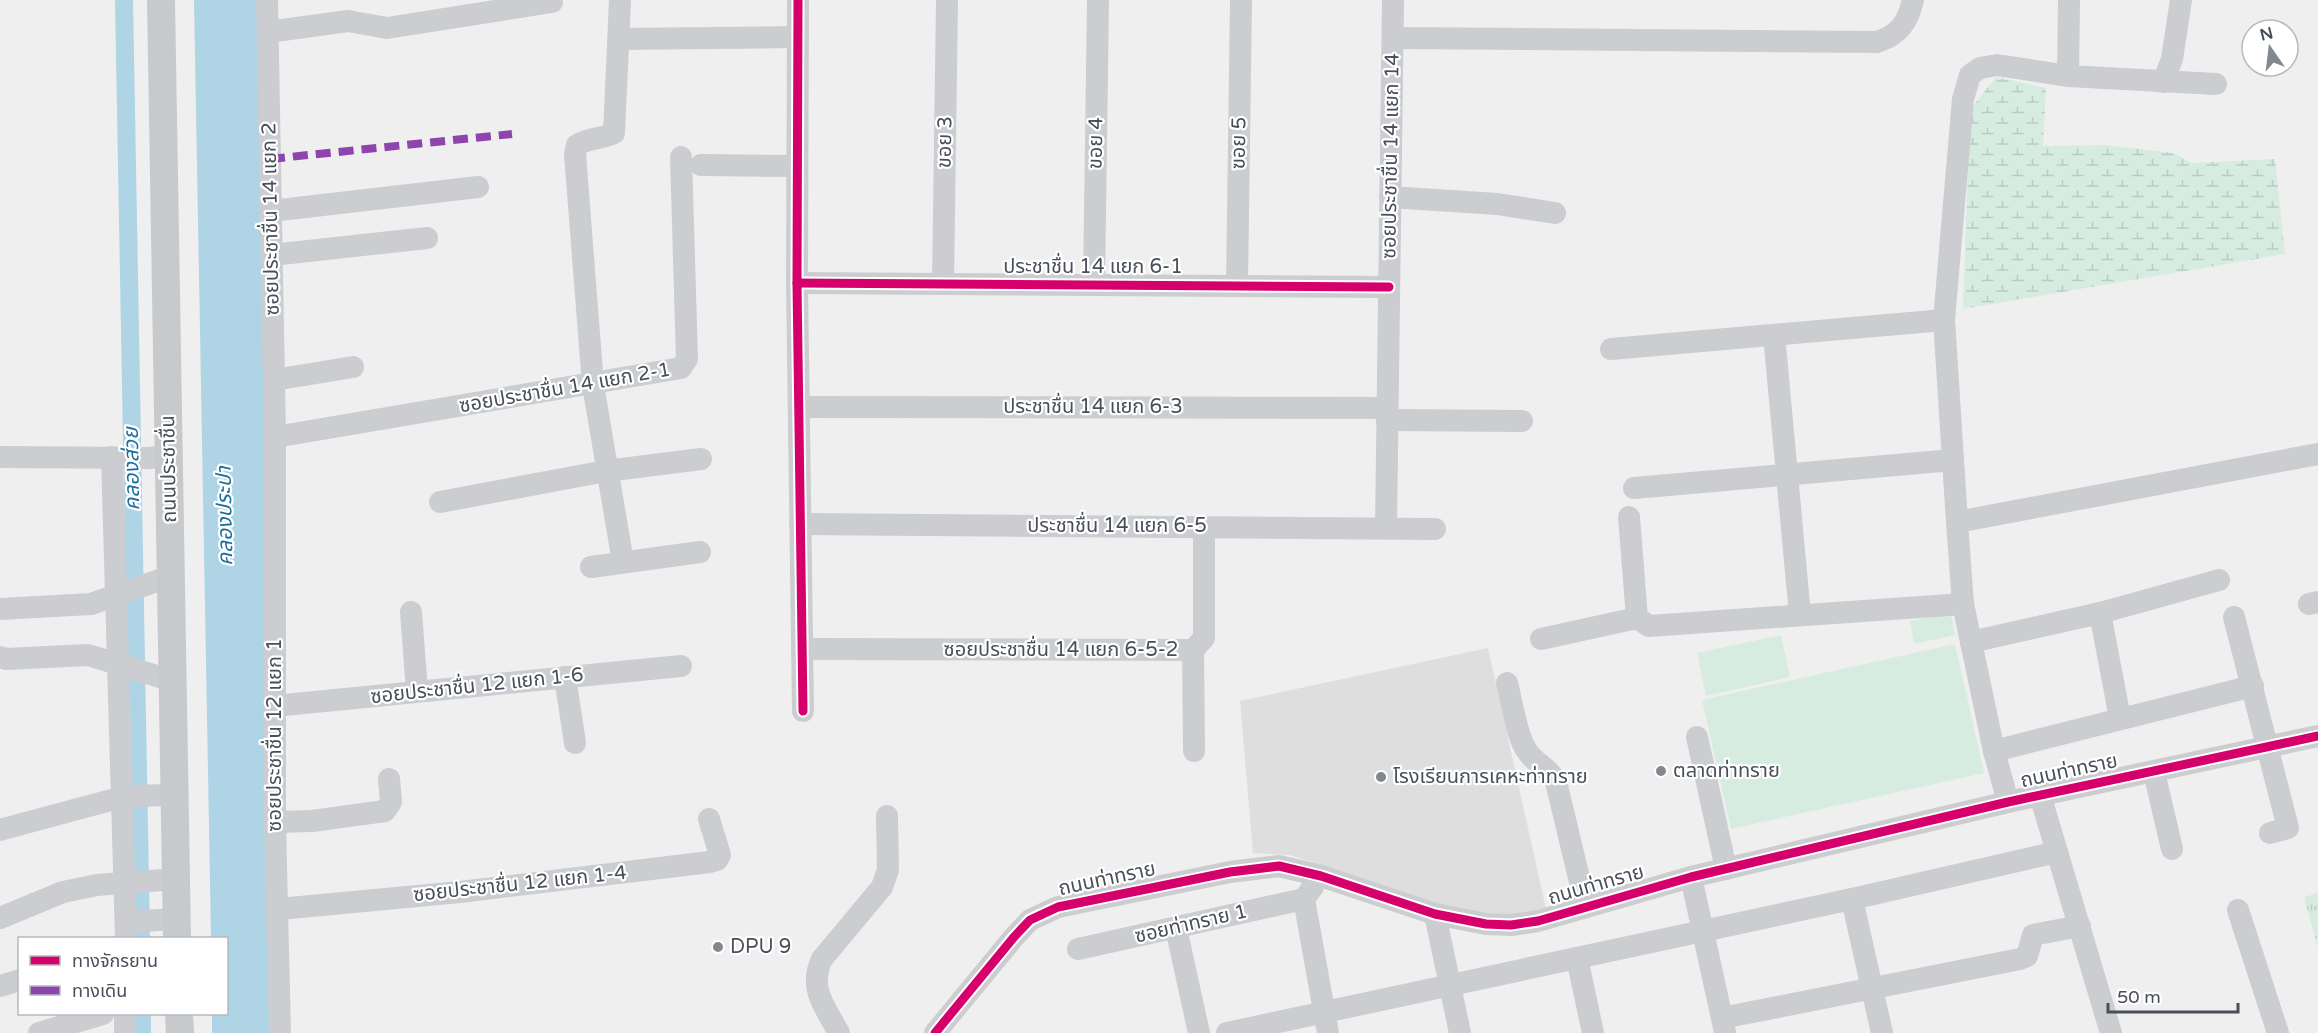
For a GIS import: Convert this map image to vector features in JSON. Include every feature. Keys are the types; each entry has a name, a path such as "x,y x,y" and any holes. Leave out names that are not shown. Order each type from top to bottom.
{"main road":[{"name":"ถนนประชาชื่น","path":"149,927 147,880 166,795 172,681 171,576 158,457 161,0"},
{"path":"179,1015 180,1033"}],"street":[{"name":"ซอยประชาชื่น 14 แยก 2","path":"267,0 275,437"},
{"path":"620,0 614,133 606,137 586,140 577,145 576,154 593,385 622,562"},
{"path":"798,0 797,283 803,711"},
{"name":"ขอย 3","path":"943,284 947,0"},
{"name":"ขอย 4","path":"1094,285 1098,0"},
{"name":"ฃอย 5","path":"1237,286 1241,0"},
{"name":"ซอยประชาชื่น 14 แยก 14","path":"1386,528 1393,0"},
{"path":"1393,38 1877,42 1893,37 1905,24 1913,0"},
{"path":"2068,76 2069,0"},
{"path":"2163,81 2172,59 2181,0"},
{"path":"268,32 348,21 387,28 552,2"},
{"path":"619,39 798,37"},
{"path":"2008,802 1994,751 1963,604 1944,320 1958,129 1970,75 1980,68 1996,64 2068,76 2216,84"},
{"name":"ซอยประชาชื่น 14 แยก 2-1","path":"275,437 593,385 681,368 687,359 691,161 797,166"},
{"path":"271,211 478,187"},
{"path":"1390,197 1497,204 1555,213"},
{"path":"272,255 427,238"},
{"name":"ประชาชื่น 14 แยก 6-1","path":"797,283 1389,287"},
{"path":"1611,349 1944,320"},
{"path":"1774,335 1800,615"},
{"path":"274,380 353,367"},
{"name":"ประชาชื่น 14 แยก 6-3","path":"799,407 1387,414 1522,421"},
{"name":"ซอยประชาชื่น 12 แยก 1","path":"275,437 274,706 280,1033"},
{"path":"1956,522 2318,454"},
{"path":"0,457 158,457"},
{"path":"116,458 127,591 129,669 124,796 147,880 149,927"},
{"path":"440,502 606,471 701,459"},
{"path":"1634,488 1953,460"},
{"path":"1629,517 1643,622"},
{"name":"ประชาชื่น 14 แยก 6-5","path":"800,524 1435,529"},
{"name":"ซอยประชาชื่น 14 แยก 6-5-2","path":"802,649 1193,650 1204,638 1204,527"},
{"path":"591,567 700,552"},
{"path":"0,609 7,606 91,604 171,576"},
{"path":"1971,642 2100,613 2219,580"},
{"path":"1541,639 1643,622 1800,615 1963,604"},
{"path":"411,612 417,691"},
{"path":"2100,613 2120,718"},
{"path":"2234,617 2268,747 2286,829"},
{"path":"1193,650 1194,751"},
{"path":"0,657 6,659 88,654 172,681"},
{"name":"ซอยประชาชื่น 12 แยก 1-6","path":"274,706 681,666"},
{"path":"566,677 575,744"},
{"path":"1507,682 1523,745 1535,760 1551,771 1556,782 1586,907"},
{"path":"1994,751 2253,686"},
{"name":"ถนนท่าทราย","path":"939,1031 1014,936 1030,920 1050,910 1256,868 1287,867 1435,914 1486,924 1511,925 1538,921 1691,877 2008,802 2318,736"},
{"path":"1696,737 1726,869"},
{"path":"2154,772 2172,849"},
{"path":"275,822 312,821 385,811 391,802 389,779"},
{"path":"0,830 124,796 166,795"},
{"path":"2040,795 2112,1033"},
{"path":"839,1033 819,996 816,973 822,959 882,887 888,870 887,816"},
{"name":"ซอยประชาชื่น 12 แยก 1-4","path":"279,909 460,892 710,862 717,860 720,855 709,819"},
{"path":"1227,1033 1326,1023 1450,986 2057,852"},
{"path":"1321,876 1304,899 1326,1023"},
{"path":"1691,877 1723,1026 1872,988 2020,959 2027,956 2031,938 2035,934 2080,926"},
{"path":"0,918 63,892 147,880"},
{"name":"ซอยท่าทราย 1","path":"1078,949 1304,899"},
{"path":"1852,899 1881,1033"},
{"path":"2238,910 2278,1033"},
{"path":"1435,914 1460,1033"},
{"path":"1176,928 1199,1033"},
{"path":"1577,958 1593,1033"},
{"path":"0,986 18,981"},
{"path":"39,1033 110,1019 125,1033"}],"shaded area":[{"name":"โรงเรียนการเคหะท่าทราย","path":"1488,648 1546,909 1512,918 1459,911 1290,855 1253,853 1240,701"}],"green space":[{"path":"1996,77 2046,88 2043,146 2104,145 2174,153 2191,163 2275,159 2285,254 1963,309 1970,110"},
{"path":"1951,613 1955,635 1914,644 1910,621"},
{"path":"1781,635 1790,677 1706,696 1697,653"},
{"path":"1955,644 1984,773 1731,829 1702,700"},
{"path":"2318,893 2318,948 2304,897"}],"water":[{"name":"คลองประปา","path":"194,0 257,0 275,1033 212,1033 212,1015 228,1015 228,937 211,937"}],"waterway":[{"name":"คลองส่วย","path":"124,0 141,937"},
{"name":"คลองส่วย","path":"142,1015 142,1033"}],"marked path":[{"path":"270,159 512,134"}],"cycle path":[{"path":"798,0 797,283 803,711"},
{"path":"797,283 1389,287"},
{"path":"935,1033 1030,920 1058,907 1230,872 1279,866 1321,876 1435,914 1486,924 1511,925 1538,921 1691,877 2008,802 2318,736"}],"place":[{"name":"ตลาดท่าทราย","path":"1661,771"},
{"name":"โรงเรียนการเคหะท่าทราย","path":"1381,777"},
{"name":"DPU 9","path":"718,947"}]}
